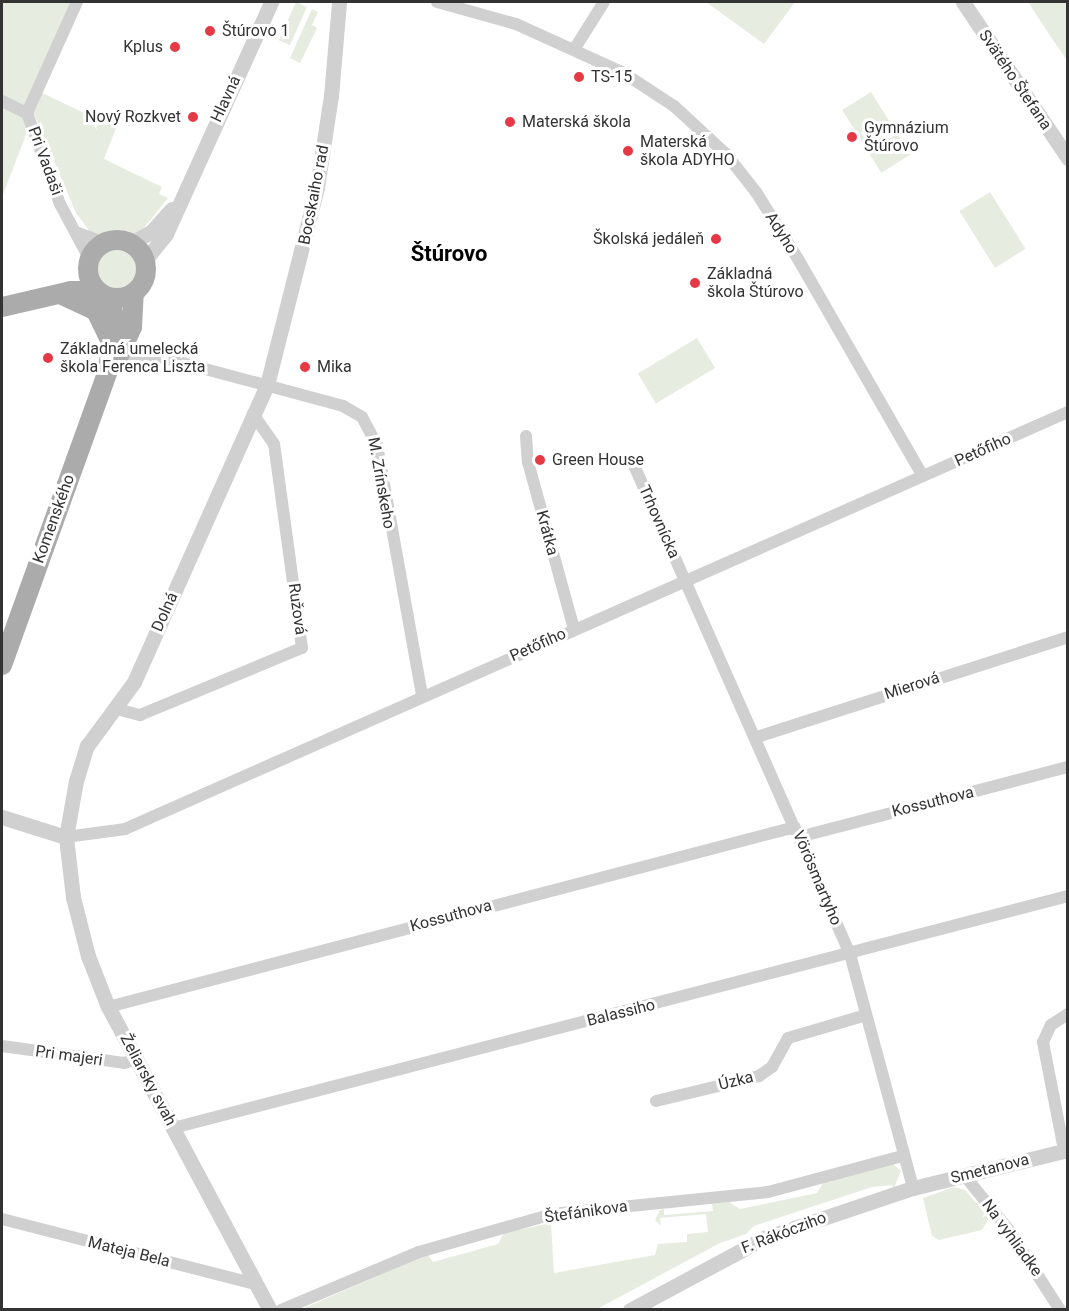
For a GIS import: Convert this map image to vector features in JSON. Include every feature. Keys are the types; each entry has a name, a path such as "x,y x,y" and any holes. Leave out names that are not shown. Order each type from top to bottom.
{"main road":[{"path":"24,301 89,264 105,243 131,243 145,260 145,278 134,294 132,327 113,359"},
{"path":"89,264 115,314 113,359"},
{"path":"2,307 60,294 134,294"},
{"path":"60,294 84,302 96,312 113,359"},
{"name":"Komenského","path":"2,665 113,359"}],"street":[{"path":"27,113 77,2"},
{"name":"Hlavná","path":"145,260 166,234 271,2"},
{"name":"Bocskaiho rad","path":"267,385 317,187 331,96 339,2"},
{"name":"Adyho","path":"437,2 516,24 575,48 622,72 674,106 726,154 795,254 923,476"},
{"path":"575,48 604,2"},
{"name":"Svätého Štefana","path":"963,2 1068,158"},
{"name":"Pri Vadaši","path":"2,101 27,113 60,204 78,233 89,264"},
{"name":"Hlavná","path":"131,243 151,232 181,197"},
{"path":"78,233 105,243"},
{"path":"132,327 137,342 153,354"},
{"path":"113,359 153,354"},
{"name":"M. Zrínskeho","path":"153,354 343,406 362,417 372,430 422,696"},
{"name":"Dolná","path":"66,837 76,782 87,746 117,709 134,682 267,385"},
{"name":"Petőfiho","path":"2,817 66,837 125,829 1068,412"},
{"name":"Ružová","path":"117,709 140,715 303,648 274,444 254,414"},
{"name":"Krátka","path":"526,436 528,462 574,629"},
{"name":"Trhovnícka","path":"633,463 686,581"},
{"name":"Vörösmartyho","path":"686,581 757,737 850,954 902,1156 913,1188"},
{"name":"Mierová","path":"757,737 1068,637"},
{"name":"Kossuthova","path":"108,1007 797,832 1068,767"},
{"name":"Želiarsky svah","path":"66,837 73,897 88,956 108,1007 270,1310"},
{"name":"Balassiho","path":"173,1128 1068,896"},
{"path":"1066,1150 1043,1042 1051,1025 1068,1014"},
{"name":"Úzka","path":"656,1101 767,1072 788,1038 866,1015"},
{"name":"Pri majeri","path":"2,1046 124,1064 137,1059"},
{"name":"Smetanova","path":"913,1188 1066,1150"},
{"name":"Štefánikova","path":"281,1310 419,1252 552,1214 768,1192 902,1156"},
{"name":"Na vyhliadke","path":"964,1175 1008,1229 1061,1304"},
{"name":"F. Rákócziho","path":"630,1310 764,1238 913,1188"},
{"name":"Mateja Bela","path":"2,1219 256,1284"}],"shaded area":[{"path":"2,2 82,2 42,93 116,128 104,159 162,187 159,194 168,198 140,233 106,237 92,234 76,213 34,114 2,197"},
{"path":"296,2 307,7 290,45 279,40"},
{"path":"706,2 795,2 764,44"},
{"path":"1028,2 1067,2 1067,60 1053,40"},
{"path":"312,9 318,12 312,25 317,28 300,63 290,58"},
{"path":"871,92 910,155 881,173 842,110"},
{"path":"990,192 1026,249 995,268 959,211"},
{"path":"117,248 132,254 138,269 132,284 117,290 102,284 96,269 102,254"},
{"path":"697,338 715,368 656,404 638,374"},
{"path":"893,1164 901,1171 894,1188 892,1185 872,1187 754,1226 746,1234 720,1243 597,1309 300,1310 427,1254 433,1262 498,1244 504,1233 551,1223 554,1273 655,1255 658,1244 687,1242 687,1234 708,1232 706,1214 660,1218 661,1226 655,1220 660,1210 664,1209 664,1215 713,1211 712,1204 729,1202 740,1209 817,1193 824,1182"},
{"path":"954,1187 965,1190 989,1218 982,1230 939,1240 932,1236 923,1198"}],"place":[{"name":"Štúrovo 1","path":"210,31"},
{"name":"Kplus","path":"175,47"},
{"name":"TS-15","path":"579,77"},
{"name":"Nový Rozkvet","path":"193,117"},
{"name":"Materská škola","path":"510,122"},
{"name":"Gymnázium Štúrovo","path":"852,137"},
{"name":"Materská škola ADYHO","path":"628,151"},
{"name":"Školská jedáleň","path":"716,239"},
{"name":"Základná škola Štúrovo","path":"695,283"},
{"name":"Základná umelecká škola Ferenca Liszta","path":"48,358"},
{"name":"Mika","path":"305,367"},
{"name":"Green House","path":"540,460"}],"district":[{"name":"Štúrovo","path":"449,254"}]}
